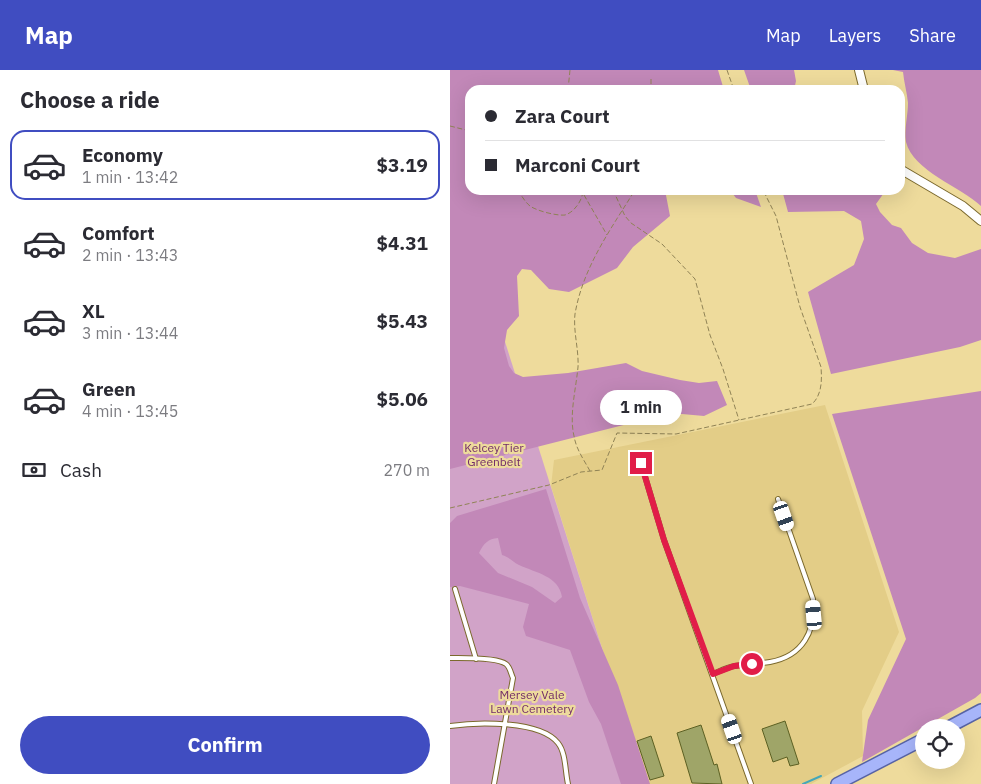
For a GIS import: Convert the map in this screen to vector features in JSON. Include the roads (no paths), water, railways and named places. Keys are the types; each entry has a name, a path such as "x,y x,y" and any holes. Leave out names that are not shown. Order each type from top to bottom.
{"main road":[{"path":"964,719 981,710"},
{"path":"837,784 915,744"}],"street":[{"path":"858,70 862,85"},
{"path":"905,172 964,206 981,221"}],"lane":[{"path":"641,463 664,540 751,784"},
{"path":"713,674 734,666 771,662 790,655 810,632 814,615 813,599 778,499"},
{"path":"455,589 476,659"},
{"path":"450,658 498,660 507,664 513,678 494,784"},
{"path":"450,726 505,723 525,727 551,737 558,742 562,751 568,784"}],"waterway":[{"path":"803,784 821,776"}],"park label":[{"name":"Kelcey Tier Greenbelt","path":"494,454"},
{"name":"Mersey Vale Lawn Cemetery","path":"532,701"}]}
